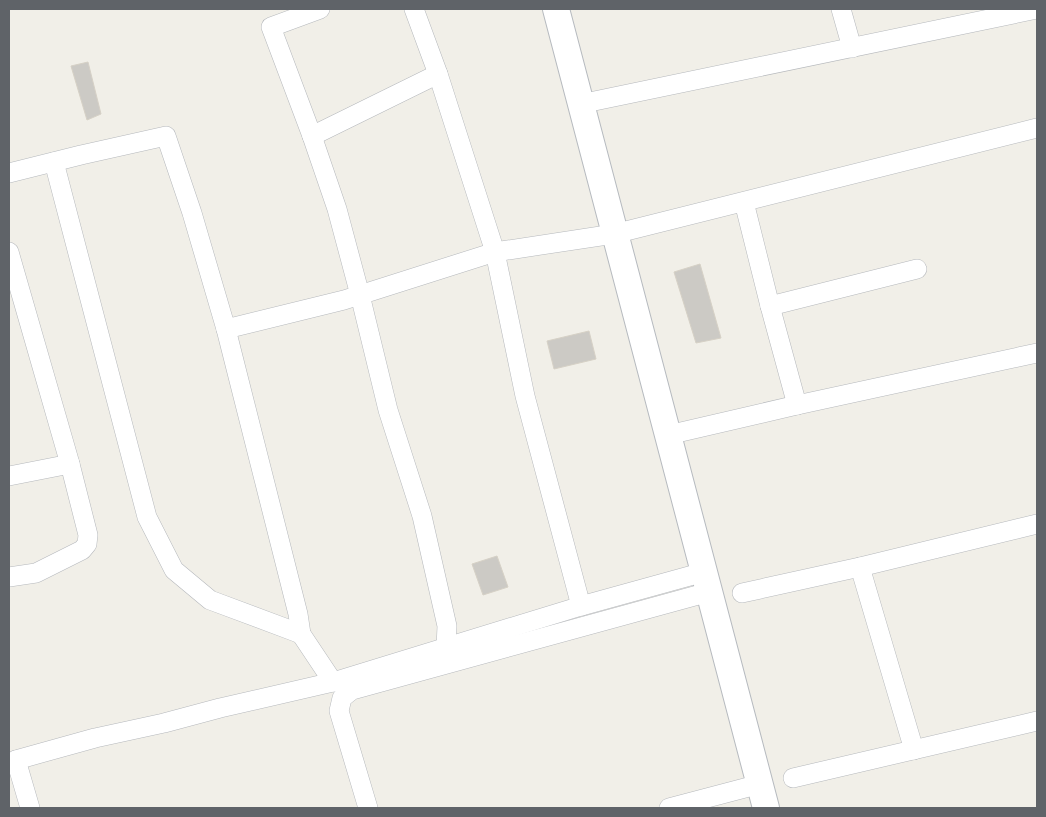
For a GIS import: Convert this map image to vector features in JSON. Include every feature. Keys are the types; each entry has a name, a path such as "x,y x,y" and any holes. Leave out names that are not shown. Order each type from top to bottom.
{"street":[{"path":"320,9 271,27 337,209 388,410 422,516 447,626 446,647"},
{"path":"414,9 438,74 495,252 525,396 580,606"},
{"path":"556,9 763,796 669,808"},
{"path":"842,9 852,48"},
{"path":"580,104 1037,10"},
{"path":"312,136 438,74"},
{"path":"226,329 344,300 495,252 614,234 1037,128"},
{"path":"9,173 166,136 192,213 226,329 298,614 301,634 333,682"},
{"path":"54,162 147,517 174,570 210,600 301,634"},
{"path":"744,202 796,404"},
{"path":"9,252 70,464 88,535 82,550 36,573 9,577"},
{"path":"770,306 917,269"},
{"path":"668,435 796,404 1037,353"},
{"path":"9,476 70,464"},
{"path":"742,593 860,567 1037,524"},
{"path":"860,567 914,750"},
{"path":"30,808 12,762 95,738 333,682 580,606 706,582"},
{"path":"368,808 339,710 342,698 352,690 706,582"},
{"path":"793,778 1037,721"}],"building":[{"path":"88,62 101,114 87,120 71,66"},
{"path":"700,264 721,338 696,343 674,272"},
{"path":"589,331 596,359 554,369 547,341"},
{"path":"497,556 508,587 483,595 472,564"}]}
